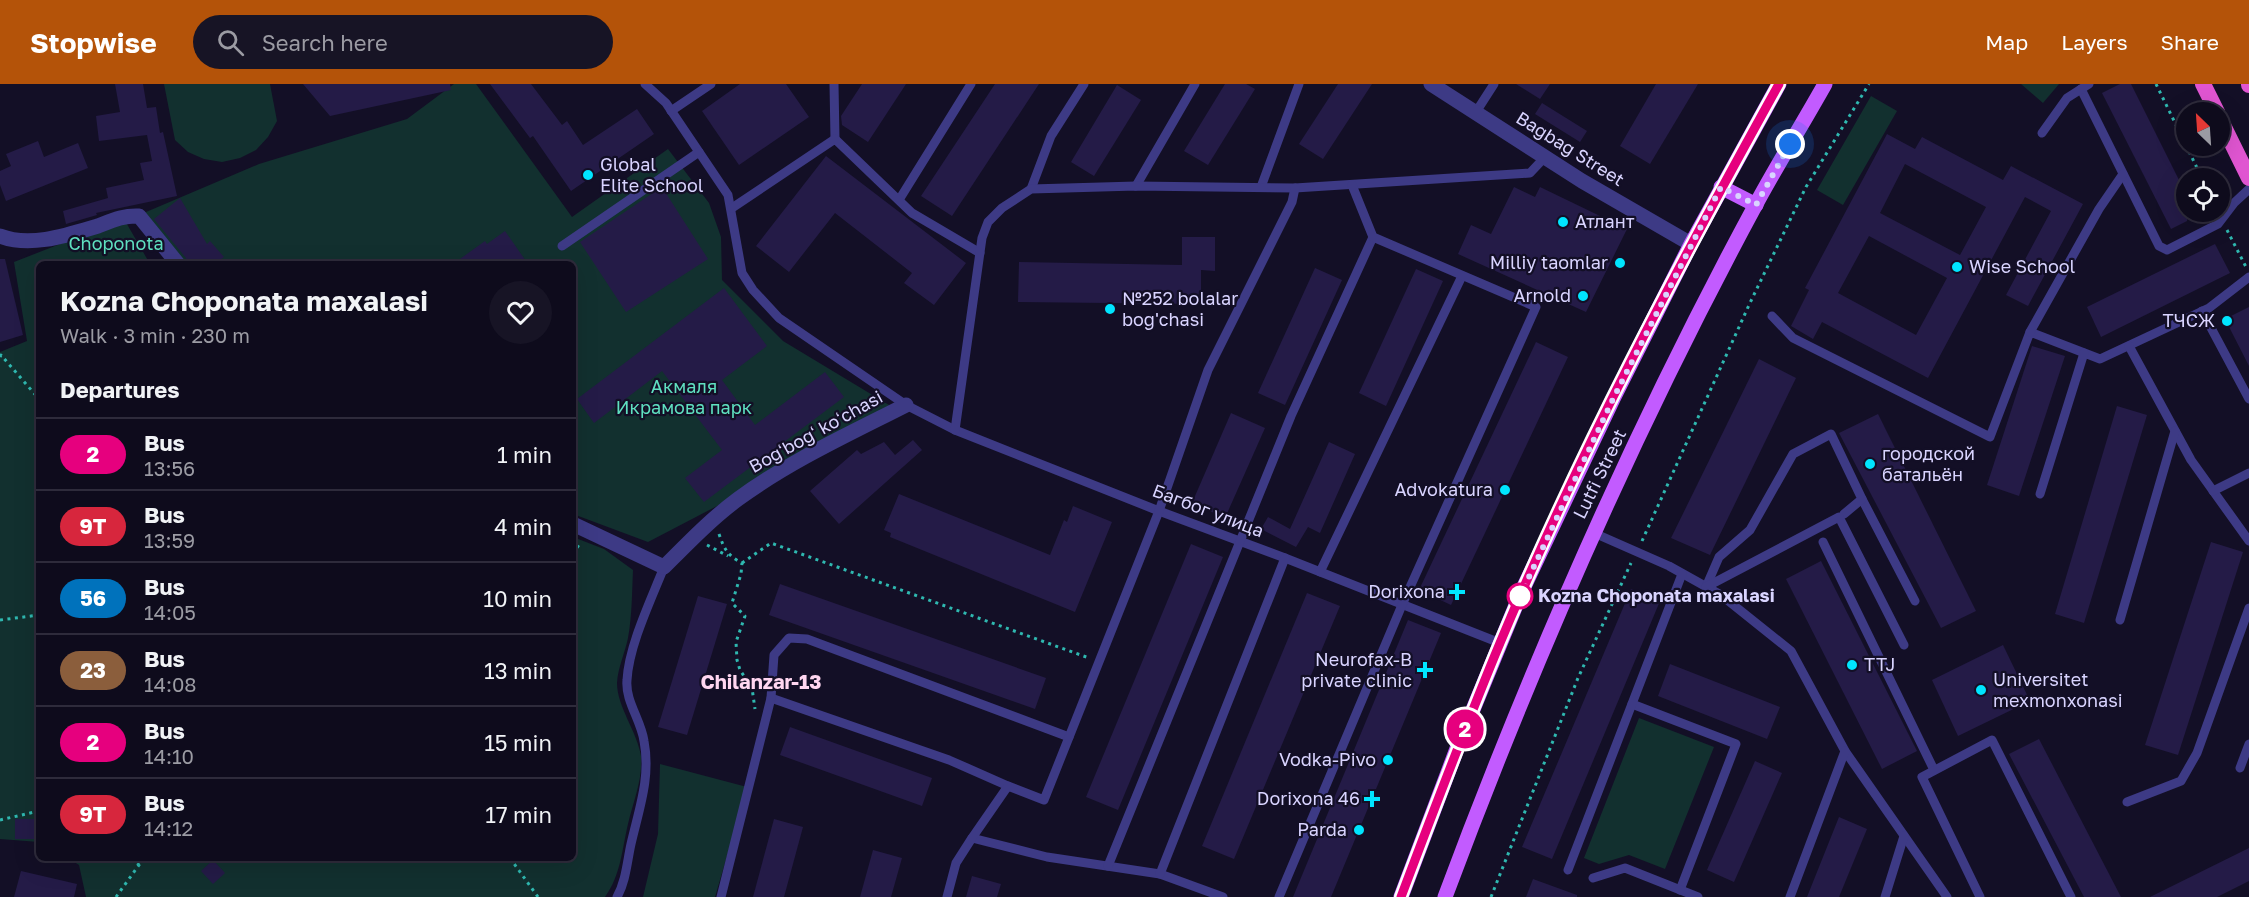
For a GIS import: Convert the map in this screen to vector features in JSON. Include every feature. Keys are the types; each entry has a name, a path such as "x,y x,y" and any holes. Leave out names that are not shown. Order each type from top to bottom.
{"highway":[{"path":"2205,86 2212,102"},
{"path":"2230,139 2249,178"}],"main road":[{"name":"Lutfi Street","path":"1401,897 1500,643 1613,399 1690,244 1779,84"},
{"name":"Lutfi Street","path":"1445,897 1538,661 1594,533 1713,287 1756,205 1825,84"},
{"path":"1721,187 1756,205"}],"street":[{"name":"Bagbag Street","path":"1431,84 1690,244"},
{"path":"3,237 37,241 76,233 129,215 139,216 176,261"},
{"name":"Bogʻbogʻ koʻchasi","path":"664,567 693,537 739,499 792,464 906,405"},
{"path":"576,525 664,567"}],"lane":[{"name":"Багбог улица","path":"645,84 666,103 728,195 742,273 753,290 779,318 906,405 955,430 1500,643"},
{"path":"671,111 711,84"},
{"path":"834,84 835,139 912,213 980,253"},
{"path":"899,200 971,84"},
{"path":"1031,189 1051,136 1084,84"},
{"path":"1136,186 1195,84"},
{"path":"1476,112 1494,84"},
{"path":"1261,187 1294,86"},
{"path":"2042,133 2067,98 2085,87 2123,174 2159,246 2167,250 2218,222"},
{"path":"732,208 835,139"},
{"path":"562,246 699,152"},
{"path":"955,430 982,238 988,222 1002,208 1031,189 1136,186 1295,188 1352,185 1530,173 1545,156"},
{"path":"1772,316 1793,338 1990,437 2030,332 2099,208 2123,174"},
{"path":"1278,897 1402,604 1536,308 1373,237 1352,185"},
{"path":"771,698 949,760 1044,800 1159,511 1208,369 1292,202 1295,188"},
{"path":"2230,209 2249,189"},
{"path":"1108,866 1291,416 1373,237"},
{"path":"1320,572 1462,276"},
{"path":"2030,332 2100,358 2202,311 2249,276"},
{"path":"2202,311 2249,399"},
{"path":"2129,346 2191,460 2249,541"},
{"path":"2040,494 2084,353"},
{"path":"2120,620 2175,431"},
{"path":"1706,587 1719,557 1750,530 1793,454 1831,434 1915,601"},
{"path":"2213,491 2249,473"},
{"path":"1844,514 1862,499"},
{"path":"1706,587 1839,517 1904,645"},
{"path":"1594,533 1636,551 1706,587 1738,608 1791,651 1845,751 1947,897"},
{"path":"1823,542 1934,770"},
{"path":"1160,874 1285,558"},
{"path":"617,897 624,881 648,765 643,732 628,696 627,674 639,631 664,567"},
{"path":"1568,870 1682,574"},
{"path":"2127,802 2181,780 2197,753 2249,608"},
{"path":"721,897 771,698 774,655 789,638 807,639 1070,737"},
{"path":"1632,704 1736,744 1680,890"},
{"path":"1980,897 1922,777 1992,740 2071,897"},
{"path":"2240,768 2249,744"},
{"path":"1790,897 1845,751"},
{"path":"947,897 956,863 1008,786"},
{"path":"1884,897 1904,836"},
{"path":"972,837 1047,857 1160,874 1223,897"},
{"path":"1593,878 1625,868 1698,897"}],"path":[{"path":"1491,897 1578,678 1636,551 1652,523 1749,305 1806,187 1869,84"},
{"path":"2156,84 2197,168"},
{"path":"2223,222 2249,276"},
{"path":"0,357 1,355 36,396"},
{"path":"714,519 723,548 730,556"},
{"path":"693,537 742,563"},
{"path":"742,563 771,543 1099,662"},
{"path":"742,563 732,603 745,616 736,642 737,660 740,670 752,688 762,734"},
{"path":"0,620 36,615"},
{"path":"0,820 36,812"},
{"path":"135,861 139,865"},
{"path":"116,897 142,861"},
{"path":"512,861 538,897"}],"green space":[{"path":"164,84 270,84 277,121 268,137 256,150 240,158 222,162 204,159 188,152 175,140"},
{"name":"Акмаля Икрамова парк","path":"454,84 476,84 572,217 668,149 709,203 721,237 722,280 783,341 899,411 648,542 576,515 576,261 170,261 139,215 259,164 407,119"},
{"path":"2021,84 2059,84 2043,103"},
{"path":"1871,96 1897,111 1843,205 1817,190"},
{"name":"Choponota","path":"124,219 148,261 36,261 36,842 0,839 0,352 27,341 14,262"},
{"path":"576,538 604,549 633,570 629,630 617,683 620,701 639,747 641,773 618,871 605,897 86,897 79,865 73,861 576,861"},
{"path":"1639,718 1714,747 1665,869 1629,855 1599,864 1584,858"},
{"path":"660,764 747,787 715,897 643,897 658,834"}],"building":[{"path":"115,84 143,84 147,108 156,107 160,133 163,132 177,196 96,213 97,215 66,224 63,211 108,198 106,188 144,180 140,163 152,161 147,135 99,141 96,116 120,112"},
{"path":"303,84 450,84 451,90 330,116"},
{"path":"490,84 531,84 562,125 567,121 583,145 637,109 654,134 571,191 533,136 530,138"},
{"path":"740,84 786,84 809,117 739,165 702,111"},
{"path":"862,84 906,84 868,142 842,125 841,116"},
{"path":"995,84 1039,84 952,216 921,196"},
{"path":"1225,84 1246,84 1255,89 1208,165 1184,151"},
{"path":"1338,84 1372,84 1323,159 1299,144"},
{"path":"1516,84 1550,84 1540,99"},
{"path":"1656,84 1698,84 1650,164 1620,146"},
{"path":"2120,84 2131,84 2176,174 2176,222 2185,222 2171,229 2102,93"},
{"path":"1117,85 1141,100 1094,176 1071,162"},
{"path":"1542,103 1587,131 1580,142 1535,114"},
{"name":"Wise School","path":"1887,134 1915,149 1922,137 2003,180 2011,166 2083,204 2028,306 2006,295 2051,211 2025,197 1928,378 1822,322 1813,339 1791,326 1809,290 1805,288","holes":["1905,164 1986,207 1960,255 1880,213","1869,236 1947,278 1916,335 1838,293"]},
{"path":"38,141 44,157 78,143 88,168 6,201 0,185 0,171 11,166 6,154"},
{"path":"826,156 966,263 934,305 904,283 912,273 835,213 789,272 756,246"},
{"path":"662,187 708,259 626,312 580,242"},
{"path":"1514,187 1535,197 1540,187 1627,229 1586,312 1458,254 1471,225 1491,234"},
{"path":"180,198 207,244 210,241 224,257 219,261 187,261 154,219"},
{"path":"505,231 526,261 457,261 485,241 487,244"},
{"path":"1182,237 1215,237 1215,271 1201,270 1201,304 1018,302 1019,262 1182,265"},
{"path":"2215,244 2230,273 2101,337 2087,307"},
{"path":"0,259 5,259 23,335 0,342"},
{"path":"1315,268 1342,280 1285,405 1258,393"},
{"path":"1416,269 1443,281 1386,406 1359,393"},
{"path":"724,288 767,346 722,380 755,425 825,372 844,397 704,502 685,478 722,450 662,371 594,423 577,399"},
{"path":"2249,307 2249,366 2225,319"},
{"path":"1536,342 1568,357 1451,605 1419,590"},
{"path":"2032,346 2065,356 2019,496 1987,485"},
{"path":"1759,359 1796,378 1710,555 1671,538"},
{"path":"2117,406 2147,415 2084,623 2055,614"},
{"path":"1231,413 1265,428 1225,518 1192,503"},
{"path":"1878,414 1976,611 1941,628 1839,433"},
{"path":"913,440 922,450 839,524 810,491 857,450 861,454 884,442 895,455"},
{"path":"1329,442 1355,454 1320,533 1308,527 1296,547 1261,529 1268,517 1290,529"},
{"path":"899,494 1050,555 1064,520 1067,522 1073,506 1112,522 1075,612 890,537 891,533 884,530"},
{"path":"2211,542 2243,552 2178,755 2145,745"},
{"path":"1191,544 1223,557 1118,810 1086,797"},
{"name":"TTJ","path":"1821,561 1917,751 1882,769 1786,579"},
{"path":"780,584 1046,678 1035,709 769,615"},
{"path":"1631,589 1660,601 1552,859 1522,847"},
{"path":"1307,593 1340,606 1234,859 1202,846"},
{"path":"698,596 727,604 687,735 658,727"},
{"path":"1408,620 1441,633 1331,897 1293,897"},
{"path":"2003,645 2030,701 1958,736 1932,680"},
{"path":"1670,664 1780,707 1767,739 1658,696"},
{"path":"790,727 932,778 922,806 780,755"},
{"path":"2039,739 2121,897 2084,897 2009,754"},
{"path":"1755,761 1782,773 1734,882 1707,870"},
{"path":"1839,817 1867,829 1839,897 1807,897"},
{"path":"15,819 36,819 36,839 15,839"},
{"path":"774,819 803,827 784,897 753,897"},
{"path":"2249,848 2249,881 2217,897 2150,897"},
{"path":"873,850 902,858 891,897 860,897"},
{"path":"214,861 225,873 213,884 201,871"},
{"path":"21,871 77,884 74,897 14,897"},
{"path":"972,876 1001,884 997,897 966,897"},
{"path":"1533,879 1577,895 1577,897 1526,897"}],"bus line":[{"name":"2","path":"1401,897 1458,746 1521,593 1690,244 1779,84"}],"place":[{"name":"Global Elite School","path":"588,175"},
{"name":"Атлант","path":"1563,222"},
{"name":"Milliy taomlar","path":"1620,263"},
{"name":"Wise School","path":"1957,267"},
{"name":"Arnold","path":"1583,296"},
{"name":"№252 bolalar bog'chasi","path":"1110,309"},
{"name":"ТЧСЖ","path":"2227,321"},
{"name":"городской батальён","path":"1870,464"},
{"name":"Advokatura","path":"1505,490"},
{"name":"Dorixona","path":"1457,592"},
{"name":"Kozna Choponata maxalasi","path":"1520,596"},
{"name":"TTJ","path":"1852,665"},
{"name":"Neurofax-B private clinic","path":"1425,670"},
{"name":"Universitet mexmonxonasi","path":"1981,690"},
{"name":"Vodka-Pivo","path":"1388,760"},
{"name":"Dorixona 46","path":"1372,799"},
{"name":"Parda","path":"1359,830"}],"district":[{"name":"Chilanzar-13","path":"761,682"}],"route":[{"path":"1520,596 1613,399 1721,187 1756,205 1790,144"}]}
